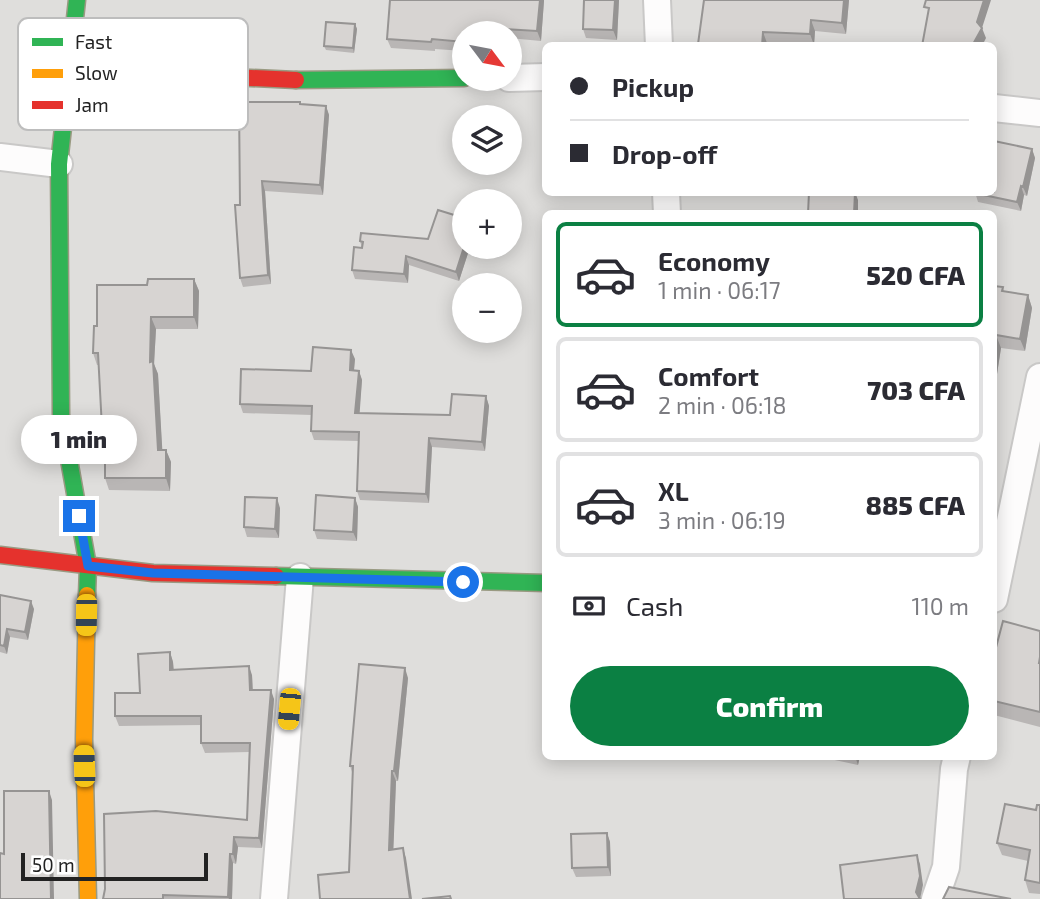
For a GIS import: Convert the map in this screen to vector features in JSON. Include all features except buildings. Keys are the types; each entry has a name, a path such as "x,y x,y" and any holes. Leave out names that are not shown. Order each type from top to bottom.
{"street":[{"path":"75,18 77,0"},
{"path":"657,0 659,42"},
{"path":"522,78 542,77"},
{"path":"248,79 452,78"},
{"path":"997,108 1040,113"},
{"path":"62,130 59,164 61,415 88,566 84,739 88,899"},
{"path":"0,157 59,164"},
{"path":"997,585 1040,377"},
{"path":"0,555 153,573 542,583"},
{"path":"274,899 300,577"},
{"path":"935,899 946,867 956,760"}],"shaded area":[{"path":"0,0 1040,0 1040,899 0,899"}],"traffic: fast":[{"path":"75,18 77,0"},
{"path":"296,80 452,78"},
{"path":"63,130 59,164 61,415 88,566 87,595"},
{"path":"276,576 542,583"}],"traffic: slow":[{"path":"87,595 84,739 88,899"}],"traffic: jam":[{"path":"248,78 296,80"},
{"path":"0,555 153,573 276,576"}],"route":[{"path":"79,516 88,566 153,573 463,582"}]}
